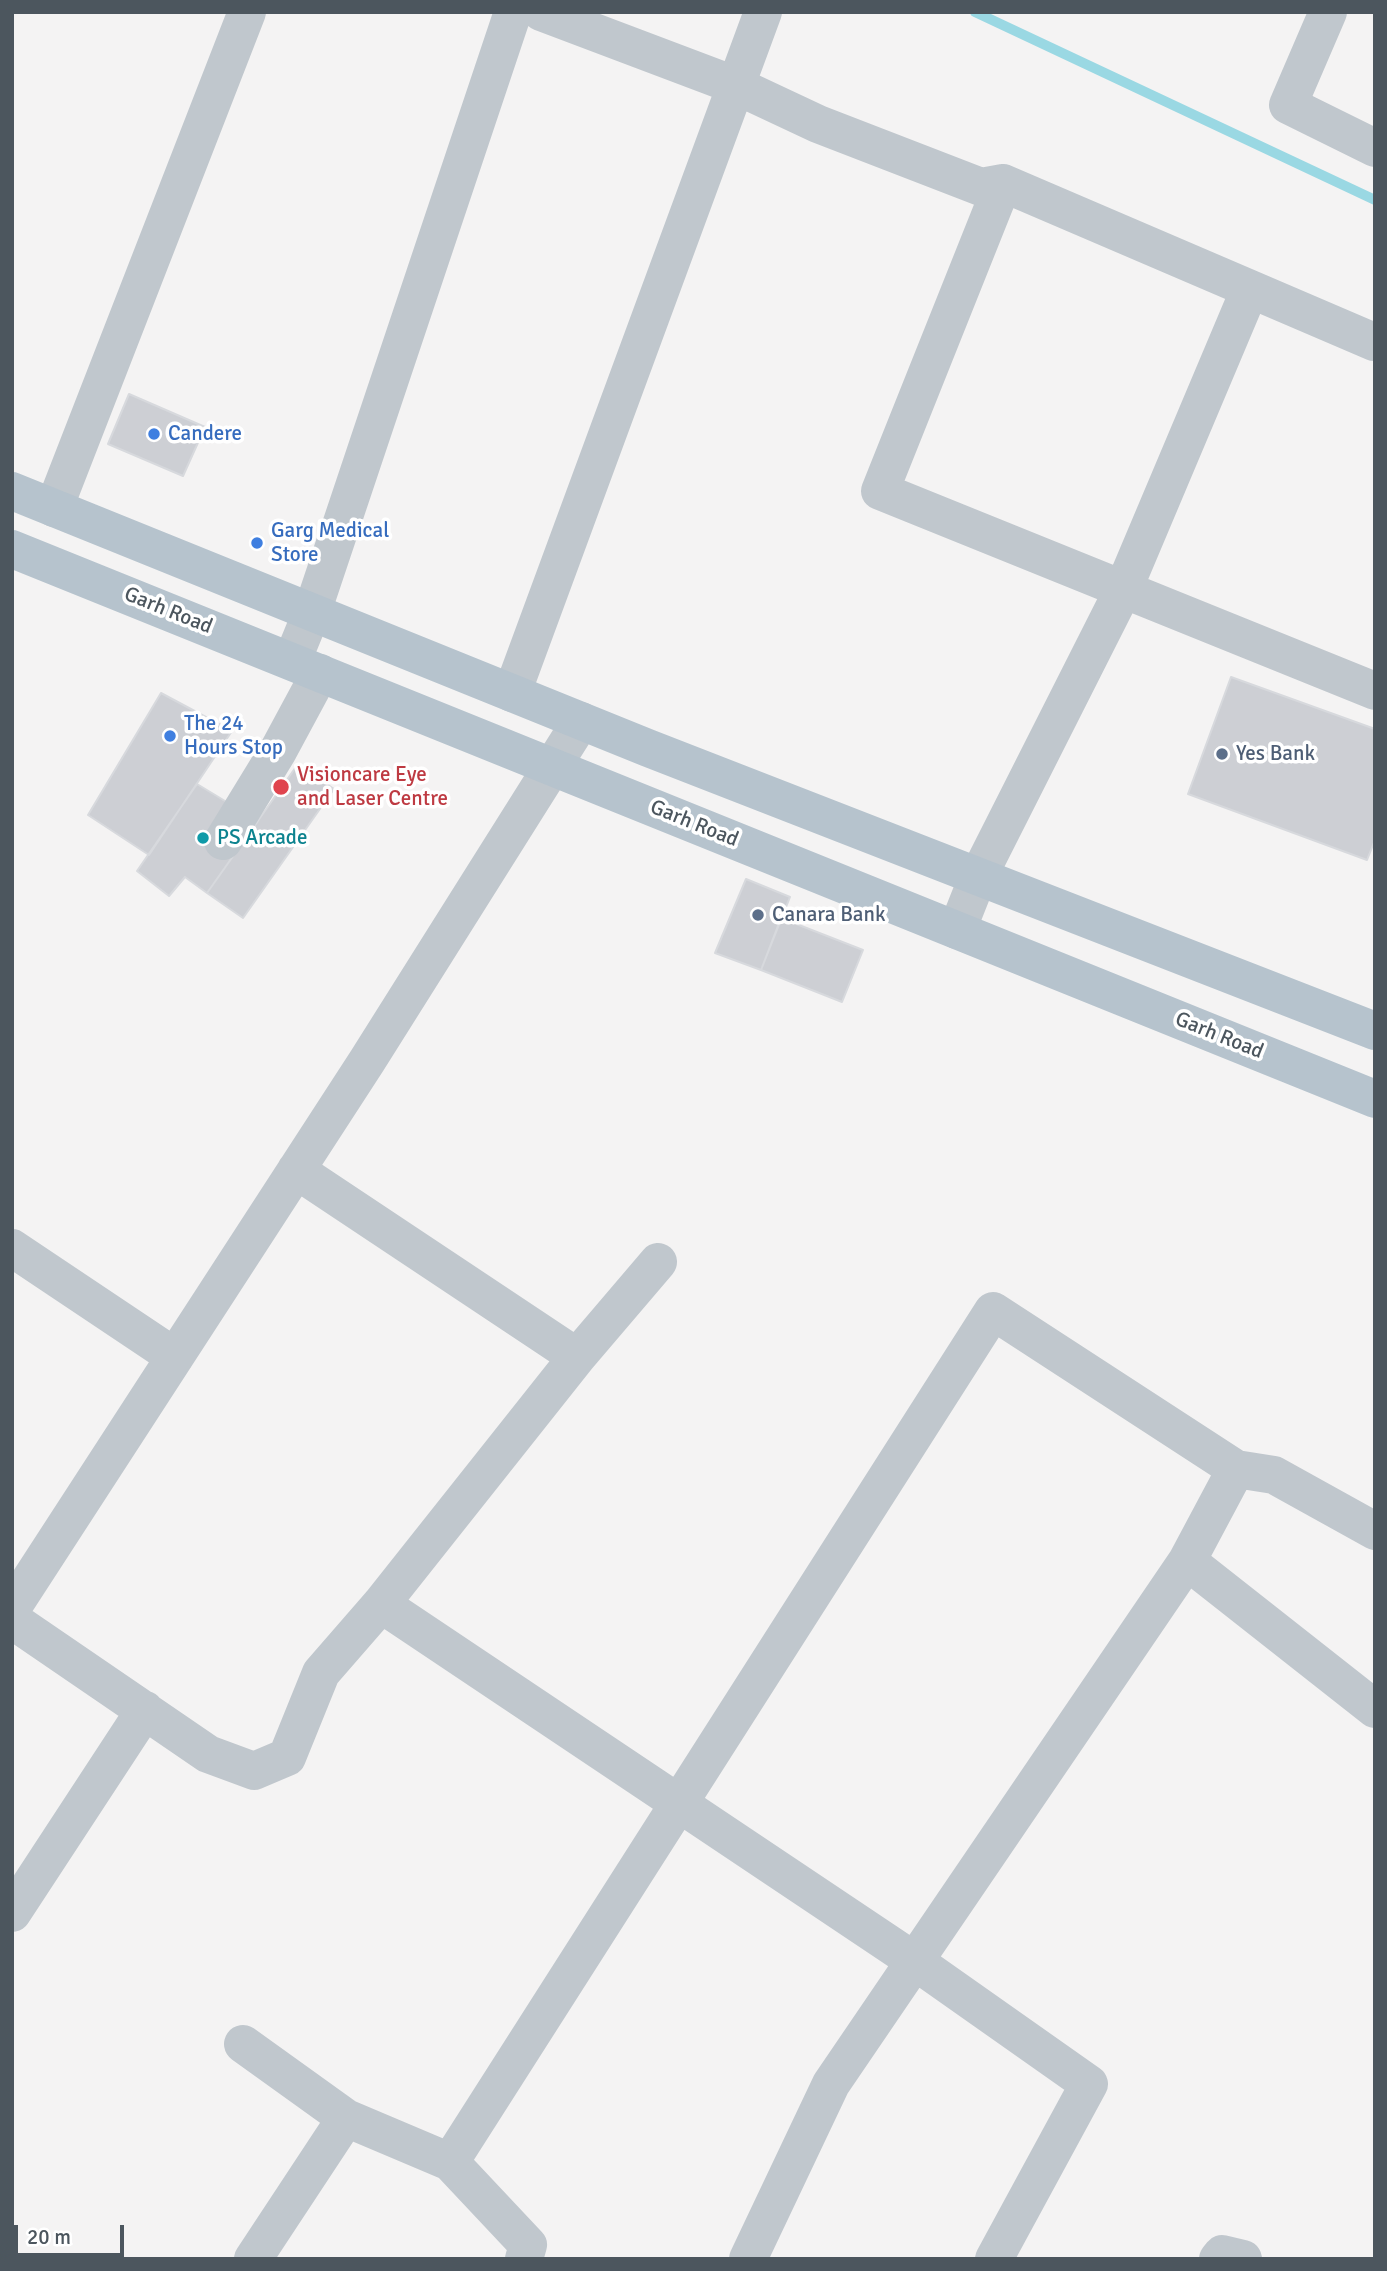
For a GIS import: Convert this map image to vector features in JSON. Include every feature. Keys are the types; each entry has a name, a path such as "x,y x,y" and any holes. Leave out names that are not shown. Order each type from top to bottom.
{"main road":[{"path":"12,491 581,721 1375,1031"},
{"name":"Garh Road","path":"12,549 957,930 1373,1094"},
{"path":"409,709 430,660"}],"street":[{"path":"54,508 247,12"},
{"path":"223,841 278,751 306,667 312,612 513,12"},
{"path":"541,12 737,86 818,124 981,187 1003,183 1374,342"},
{"path":"512,693 763,12"},
{"path":"1328,12 1288,105 1375,148"},
{"path":"1003,183 880,491 1375,691"},
{"path":"957,930 978,877 1123,590 1250,289"},
{"path":"12,1608 296,1170 581,721"},
{"path":"296,1170 577,1357"},
{"path":"12,1248 175,1357"},
{"path":"12,1620 208,1754 254,1771 287,1757 321,1674 381,1604 577,1357 658,1262"},
{"path":"450,2162 993,1311 1236,1469 1274,1475 1375,1531"},
{"path":"748,2259 831,2084 1187,1562 1236,1469"},
{"path":"1187,1562 1375,1709"},
{"path":"381,1604 913,1961 1089,2084 994,2259"},
{"path":"12,1913 145,1710"},
{"path":"243,2044 346,2118 450,2162 528,2245 524,2259"},
{"path":"253,2259 346,2118"},
{"path":"1218,2259 1222,2254 1243,2259"}],"building":[{"path":"129,394 205,427 183,476 108,444"},
{"path":"1231,677 1375,729 1375,840 1367,860 1188,794"},
{"path":"161,693 232,731 149,855 88,815"},
{"path":"298,764 334,789 243,918 207,893"},
{"name":"PS Arcade","path":"197,784 258,821 207,893 185,877 169,896 137,871"},
{"path":"746,879 790,897 761,970 715,953"},
{"path":"781,918 863,950 842,1002 761,970"}],"waterway":[{"path":"975,12 1375,200"}],"place":[{"name":"Candere","path":"154,434"},
{"name":"Garg Medical Store","path":"257,543"},
{"name":"The 24 Hours Stop","path":"170,736"},
{"name":"Yes Bank","path":"1222,754"},
{"name":"Visioncare Eye and Laser Centre","path":"281,787"},
{"name":"PS Arcade","path":"203,838"},
{"name":"Canara Bank","path":"758,915"}]}
